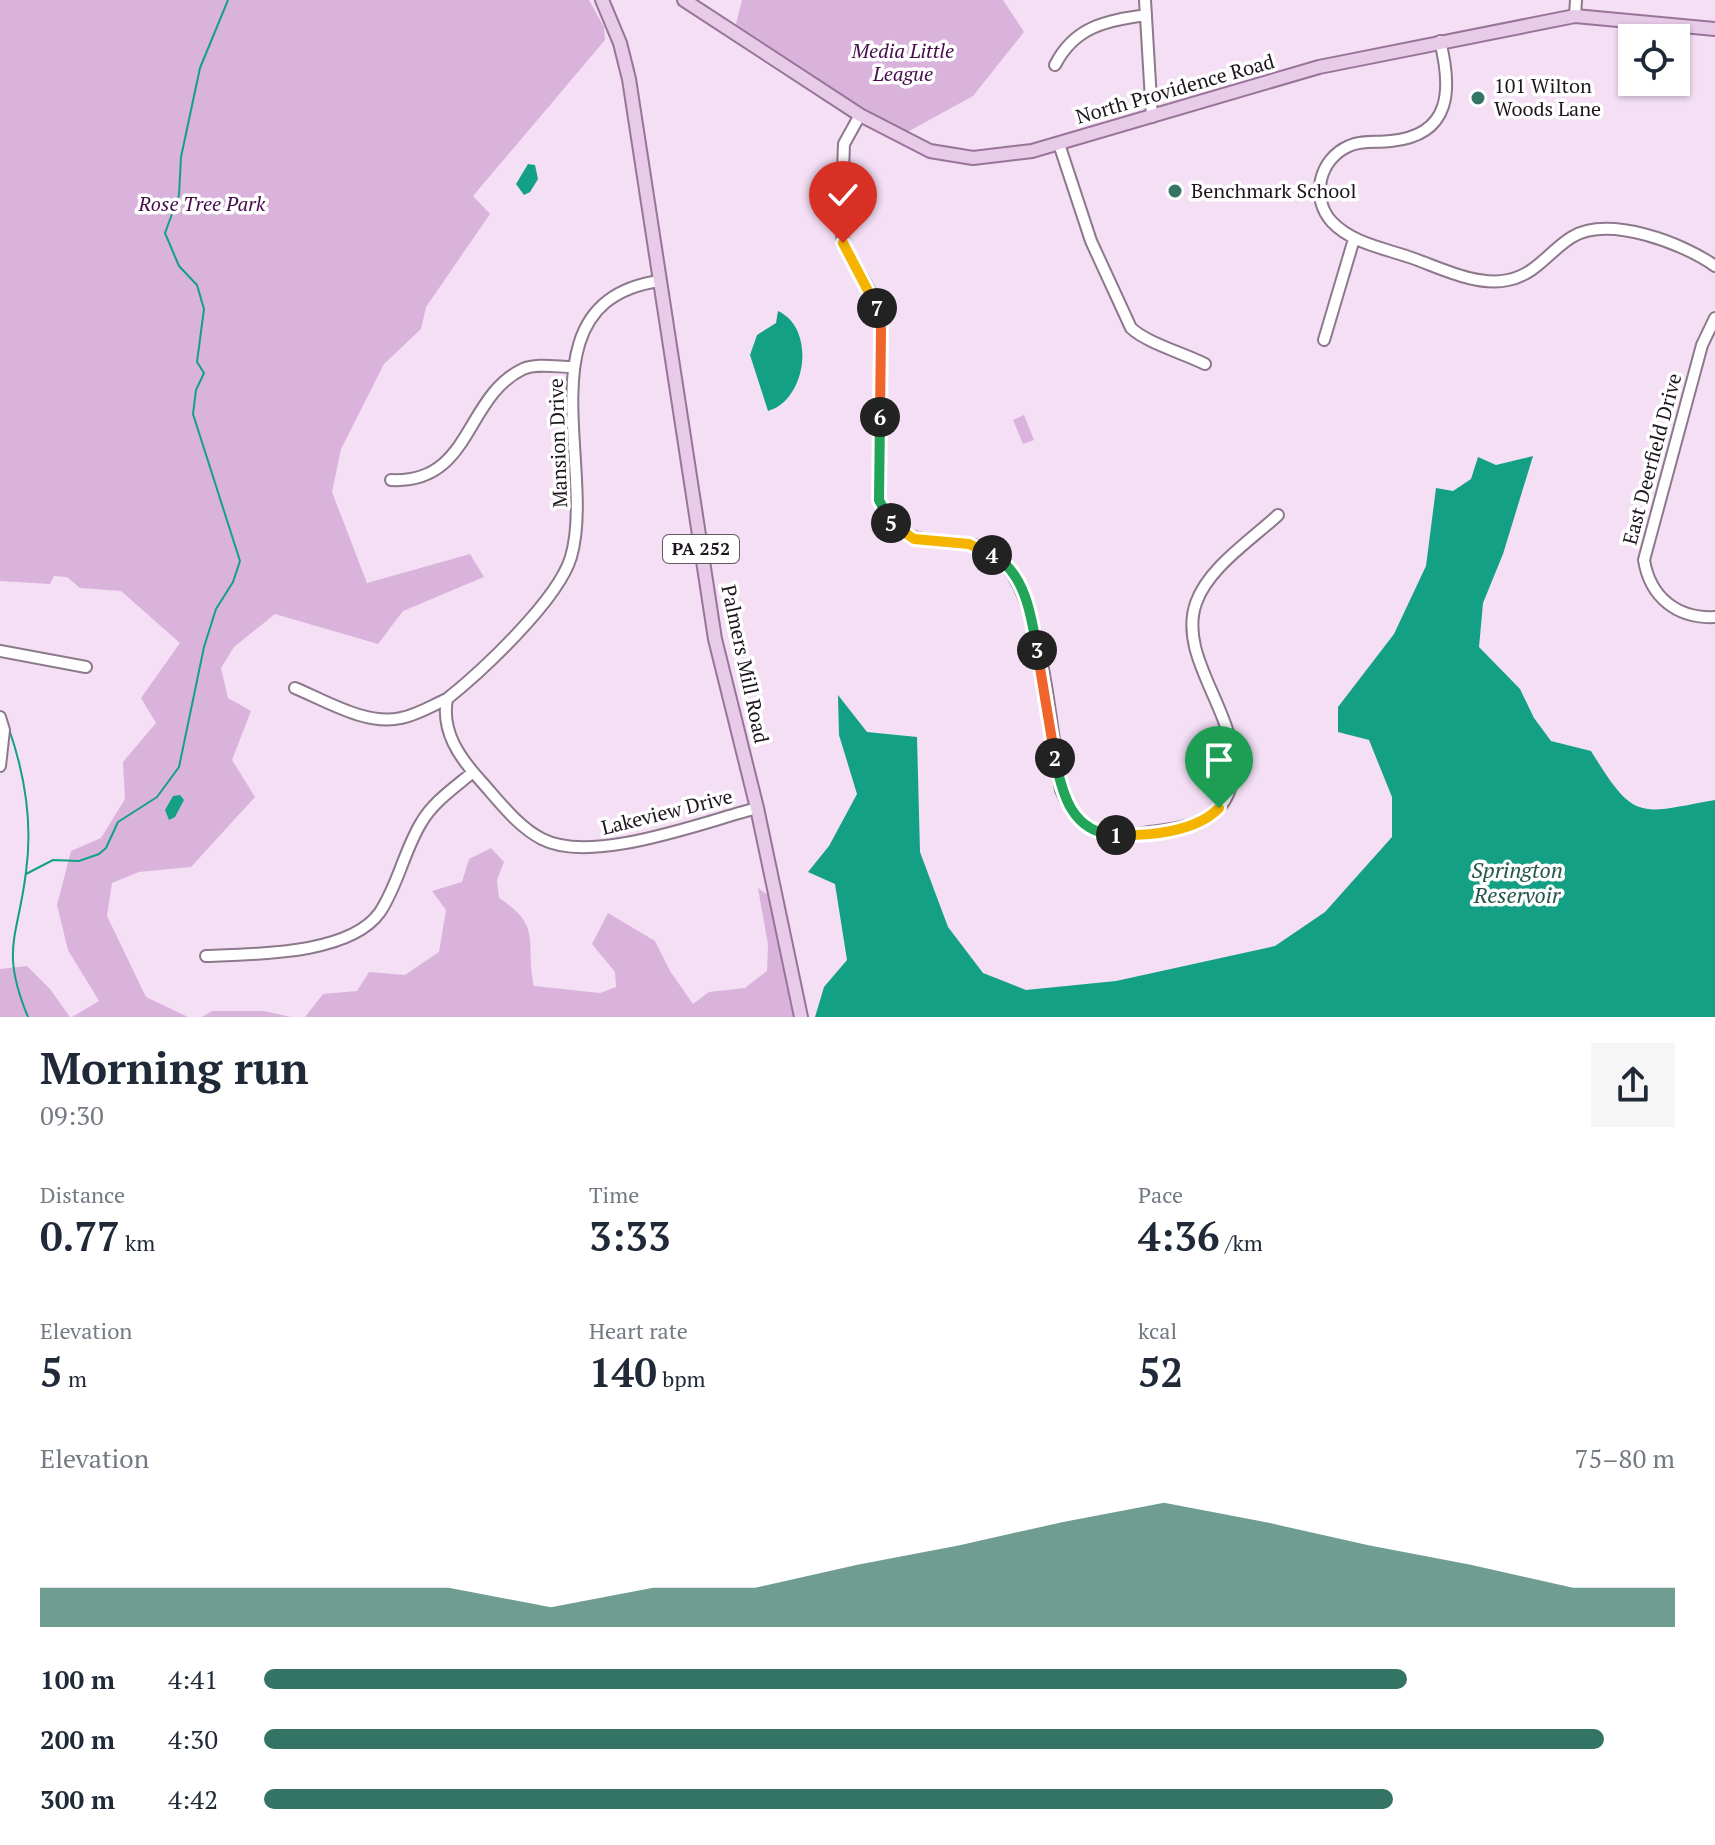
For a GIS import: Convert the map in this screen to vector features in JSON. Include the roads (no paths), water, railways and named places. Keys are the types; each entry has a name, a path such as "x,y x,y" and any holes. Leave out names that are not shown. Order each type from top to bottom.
{"main road":[{"name":"Palmers Mill Road","path":"602,0 620,43 629,79 715,639 757,808 800,1015"},
{"name":"North Providence Road","path":"684,0 860,115 930,151 949,156 998,157 1059,144 1319,67 1575,16 1715,29"}],"street":[{"path":"1145,0 1152,117"},
{"path":"1575,16 1576,0"},
{"path":"1055,65 1078,34 1094,25 1146,15"},
{"path":"1440,41 1449,76 1446,99 1438,116 1424,131 1408,139 1349,146 1325,168 1319,184 1321,204 1332,222 1354,239 1489,282 1528,274 1571,238 1601,229 1680,244 1715,266"},
{"path":"860,115 844,144 841,223 843,243 873,297 881,329 879,500 886,517 898,531 914,539 971,544 1001,559 1019,584 1032,619 1061,790 1071,812 1084,823 1108,834 1124,835 1189,827 1210,817 1229,793 1234,754 1200,658 1193,629 1195,606 1203,587 1278,515"},
{"path":"1059,144 1091,241 1131,328 1142,338 1156,340 1205,364"},
{"path":"1324,340 1354,239"},
{"name":"Mansion Drive","path":"447,699 524,627 570,561 578,528 579,493 570,397 573,367 583,334 600,307 627,288 660,281"},
{"name":"East Deerfield Drive","path":"1715,318 1702,345 1644,560 1653,591 1667,604 1687,614 1715,617"},
{"path":"391,480 406,481 424,476 451,460 487,399 505,381 526,368 573,367"},
{"path":"0,651 86,667"},
{"path":"295,688 365,717 384,720 403,718 447,699"},
{"name":"Lakeview Drive","path":"447,699 444,713 449,734 473,772 522,825 540,838 573,848 603,848 757,808"},
{"path":"0,717 4,730 0,766"},
{"path":"206,956 301,949 340,939 363,929 386,901 421,823 435,803 473,772"}],"water":[{"path":"528,164 535,165 538,179 530,192 524,195 516,184"},
{"path":"778,311 790,320 798,333 802,364 791,394 781,405 768,411 750,355 757,335 776,323"},
{"name":"Springton Reservoir","path":"1533,456 1503,554 1483,603 1479,647 1520,689 1534,718 1551,741 1591,751 1618,791 1629,801 1653,809 1715,800 1715,1017 815,1017 824,987 847,960 835,884 808,872 829,846 857,794 839,735 838,695 867,732 917,737 920,852 948,927 983,973 1026,990 1116,981 1275,946 1325,912 1392,837 1392,797 1369,740 1338,732 1338,707 1394,634 1426,566 1436,488 1453,491 1471,479 1478,457 1496,465"},
{"path":"180,795 184,800 175,817 169,820 165,810 173,796"}],"waterway":[{"path":"26,874 53,860 79,861 99,854 106,848 118,822 157,797 179,767 204,647 216,609 233,582 240,561 193,414 196,390 204,373 197,362 204,309 197,285 179,266 165,233 179,195 181,157 200,68 228,0"},
{"path":"8,726 19,762 28,816 28,853 13,959 28,1017"}],"place":[{"name":"101 Wilton Woods Lane","path":"1478,98"},
{"name":"Benchmark School","path":"1175,191"}],"park label":[{"name":"Media Little League","path":"903,62"},
{"name":"Rose Tree Park","path":"202,204"}]}
